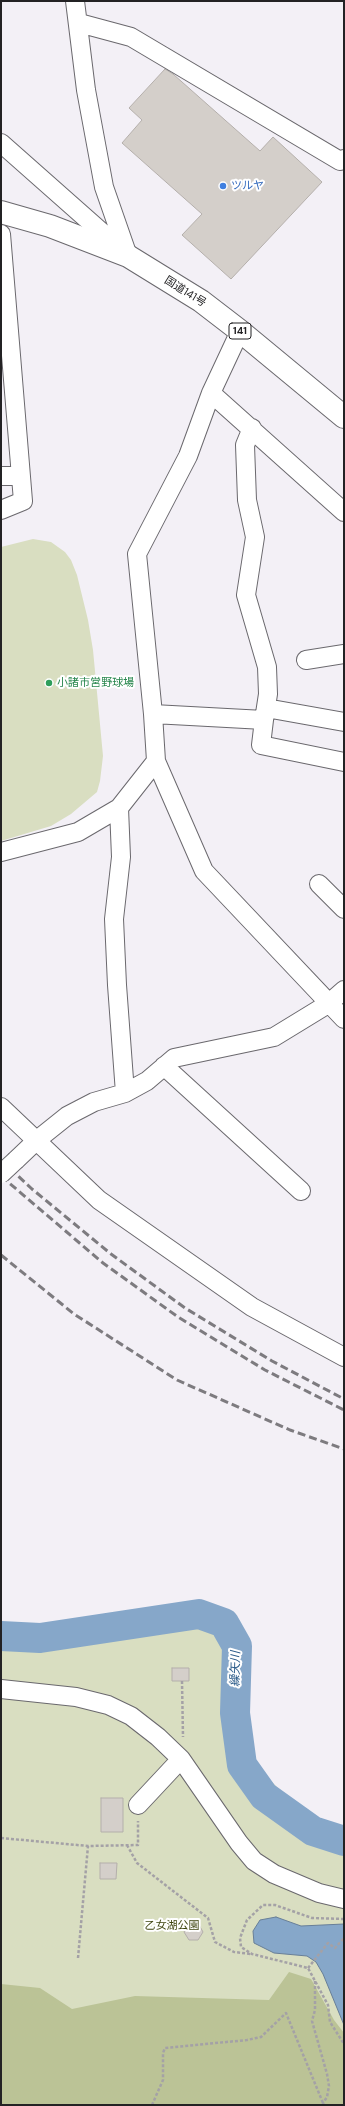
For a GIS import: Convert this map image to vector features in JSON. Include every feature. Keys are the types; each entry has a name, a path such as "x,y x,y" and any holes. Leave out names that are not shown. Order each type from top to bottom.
{"highway":[{"name":"国道141号","path":"1,212 50,226 128,256 201,301 240,331 344,417"}],"street":[{"path":"75,1 79,23 86,90 104,187 128,256"},
{"path":"79,23 131,37 340,161 344,159"},
{"path":"1,143 128,256"},
{"path":"1,234 23,502 1,510"},
{"path":"240,331 211,394 188,456 137,554 153,714 156,761 204,871 344,1020"},
{"path":"211,394 252,428 344,512"},
{"path":"252,428 245,445 247,500 255,537 246,595 267,667 268,694 261,746 344,762"},
{"path":"1,476 20,476"},
{"path":"306,660 344,654"},
{"path":"153,714 265,714 344,722"},
{"path":"1,852 78,832 119,808 156,761"},
{"path":"119,808 121,857 114,919 125,1093"},
{"path":"319,884 344,909"},
{"path":"1,1174 36,1140 67,1116 94,1102 125,1093 147,1081 174,1058 274,1037 328,1004 344,990"},
{"path":"164,1066 301,1191"},
{"path":"1,1107 99,1200 172,1253 252,1306 344,1357"},
{"path":"1,1690 76,1697 108,1705 131,1716 158,1736 178,1756 239,1843 254,1861 274,1874 313,1890 344,1899"},
{"path":"138,1806 178,1756"}],"path":[{"path":"178,1756 183,1743 182,1681"},
{"path":"1,1838 88,1846 138,1845 138,1806"},
{"path":"127,1845 137,1864 208,1918 215,1942 234,1952 252,1954 308,1968 328,2005 330,2022 344,2044"},
{"path":"78,1958 88,1846"},
{"path":"252,1954 241,1947 240,1938 247,1920 263,1905 275,1905 312,1918 344,1919"},
{"path":"308,1968 328,1943 335,1948 344,1938"},
{"path":"315,1980 315,2010 312,2022 329,2086 327,2097 323,2104"},
{"path":"152,2105 163,2080 163,2053 165,2048 241,2041 261,2037 286,2013 323,2104"}],"green space":[{"name":"小諸市営野球場","path":"33,539 51,542 65,552 71,560 77,575 88,620 93,650 103,756 97,792 71,814 51,826 1,841 1,547"},
{"name":"乙女湖公園","path":"189,1604 227,1610 238,1630 249,1659 249,1719 253,1763 296,1806 344,1832 344,2105 1,2105 1,1624 72,1625"},
{"path":"289,1972 311,1979 334,2020 344,2033 344,2105 1,2105 1,1984 40,1988 72,2009 135,1996 269,2000"}],"water":[{"path":"276,1917 301,1926 344,1924 344,2025 323,1974 316,1962 307,1956 274,1953 254,1943 253,1931 260,1920"}],"building":[{"path":"165,69 173,74 260,151 273,137 322,182 231,279 182,235 202,214 122,143 142,120 129,108"},
{"path":"172,1668 189,1668 189,1681 172,1681"},
{"path":"101,1798 123,1798 123,1832 101,1832"},
{"path":"100,1863 117,1863 116,1879 100,1879"},
{"path":"189,1923 198,1923 203,1932 198,1940 189,1940 184,1932"}],"waterway":[{"name":"繰矢川","path":"1,1636 40,1638 199,1614 224,1623 237,1646 235,1713 242,1765 264,1796 313,1831 344,1841"}],"railway":[{"path":"1,1160 32,1189 111,1254 185,1308 272,1361 344,1399"},
{"path":"1,1176 103,1263 178,1317 265,1370 344,1410"},
{"path":"1,1255 74,1314 177,1380 290,1430 344,1449"}],"place":[{"name":"ツルヤ","path":"223,186"},
{"name":"小諸市営野球場","path":"49,683"}]}
